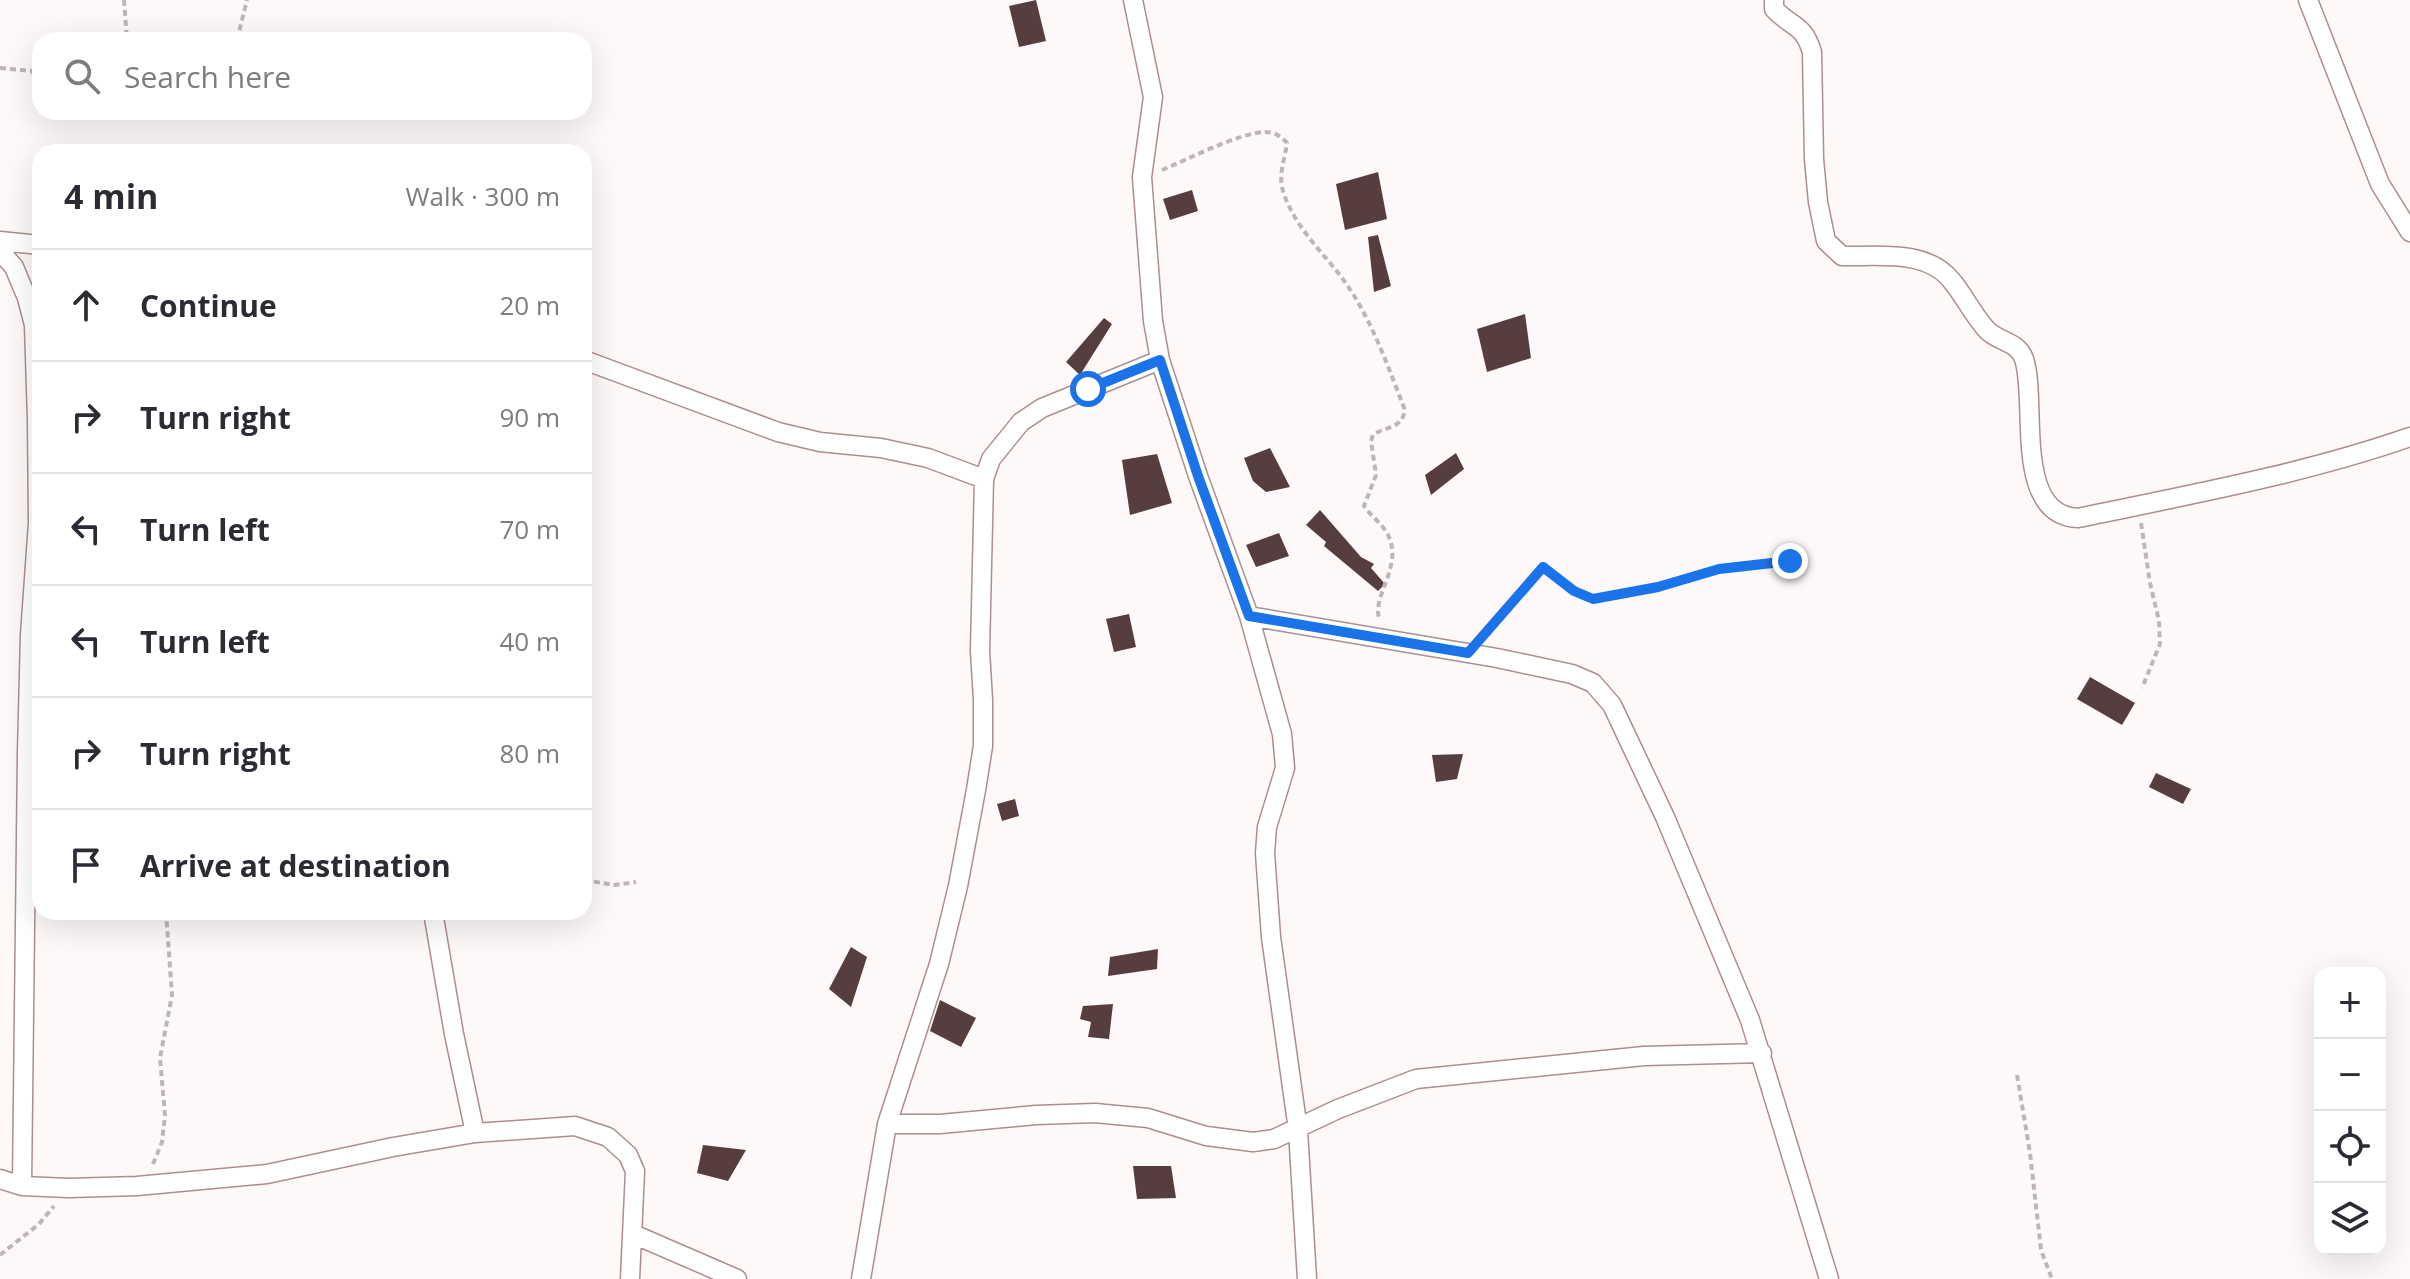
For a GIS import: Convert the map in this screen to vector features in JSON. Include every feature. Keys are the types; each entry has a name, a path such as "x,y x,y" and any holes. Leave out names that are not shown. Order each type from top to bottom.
{"street":[{"path":"1133,0 1153,97 1142,177 1153,321 1160,360 1193,463 1249,616 1282,734 1285,768 1267,827 1265,853 1271,937 1298,1130 1307,1279"},
{"path":"1774,0 1774,9 1797,24 1808,38 1812,52 1814,159 1826,241 1842,256 1897,257 1939,266 1988,332 2019,349 2029,379 2030,458 2049,505 2063,517 2078,518 2305,467 2410,437"},
{"path":"2308,0 2380,184 2410,232"},
{"path":"0,241 32,244"},
{"path":"0,251 27,298 32,317"},
{"path":"861,1279 887,1124 939,964 958,886 983,746 980,651 984,479 991,459 1021,422 1042,408 1160,360"},
{"path":"592,363 778,432 820,442 881,448 928,458 984,479"},
{"path":"1249,616 1468,653 1572,674 1593,683 1612,705 1686,864 1762,1053 1829,1279"},
{"path":"22,1186 32,762"},
{"path":"434,920 475,1133"},
{"path":"887,1124 940,1124 1095,1113 1148,1118 1206,1136 1238,1141 1274,1139 1338,1109 1416,1079 1644,1056 1762,1053"},
{"path":"0,1179 22,1186 137,1186 267,1174 475,1133 575,1126 608,1137 628,1155 635,1171 630,1279"},
{"path":"633,1234 737,1279"}],"path":[{"path":"124,0 126,32"},
{"path":"239,32 247,0"},
{"path":"0,68 32,71"},
{"path":"1142,177 1236,140 1265,132 1280,135 1287,143 1281,172 1282,190 1309,239 1344,281 1359,305 1405,410 1396,426 1373,435 1371,441 1376,475 1364,506 1385,530 1392,545 1390,573 1377,611 1378,618 1383,621"},
{"path":"2138,505 2159,621 2160,644 2142,688"},
{"path":"1468,653 1543,567 1574,591 1593,599 1658,587 1719,569 1780,561 1799,562"},
{"path":"592,881 614,885 636,882"},
{"path":"137,1186 155,1161 162,1142 165,1115 160,1058 172,995 167,920"},
{"path":"2017,1075 2041,1250 2052,1279"},
{"path":"0,1255 39,1224 69,1188"}],"building":[{"path":"1036,0 1046,41 1019,47 1009,6"},
{"path":"1378,172 1387,219 1345,230 1336,184"},
{"path":"1192,190 1198,211 1170,220 1163,199"},
{"path":"1378,235 1391,286 1374,292 1368,237"},
{"path":"1525,314 1531,358 1487,372 1477,329"},
{"path":"1104,318 1112,324 1080,375 1066,362"},
{"path":"1270,448 1290,487 1266,492 1253,481 1244,458"},
{"path":"1456,453 1464,469 1431,495 1425,475"},
{"path":"1157,454 1172,503 1130,515 1122,460"},
{"path":"1320,510 1361,557 1374,564 1371,568 1385,584 1378,591 1324,546 1326,542 1306,525"},
{"path":"1279,533 1289,556 1256,567 1246,545"},
{"path":"1129,614 1136,647 1114,652 1106,619"},
{"path":"2090,677 2135,703 2122,725 2077,699"},
{"path":"1463,754 1457,779 1436,782 1432,755"},
{"path":"2156,773 2191,789 2183,804 2149,787"},
{"path":"1015,799 1019,816 1002,821 997,804"},
{"path":"851,947 867,957 851,1007 829,989"},
{"path":"1158,949 1157,969 1108,976 1110,957"},
{"path":"940,1000 976,1018 961,1047 930,1031"},
{"path":"1113,1004 1109,1039 1088,1037 1091,1022 1080,1019 1083,1006"},
{"path":"703,1145 746,1150 728,1181 697,1173"},
{"path":"1133,1166 1171,1166 1176,1198 1137,1199"}],"route":[{"path":"1088,389 1160,360 1249,616 1468,653 1543,567 1574,591 1593,599 1658,587 1719,569 1790,561"}]}
